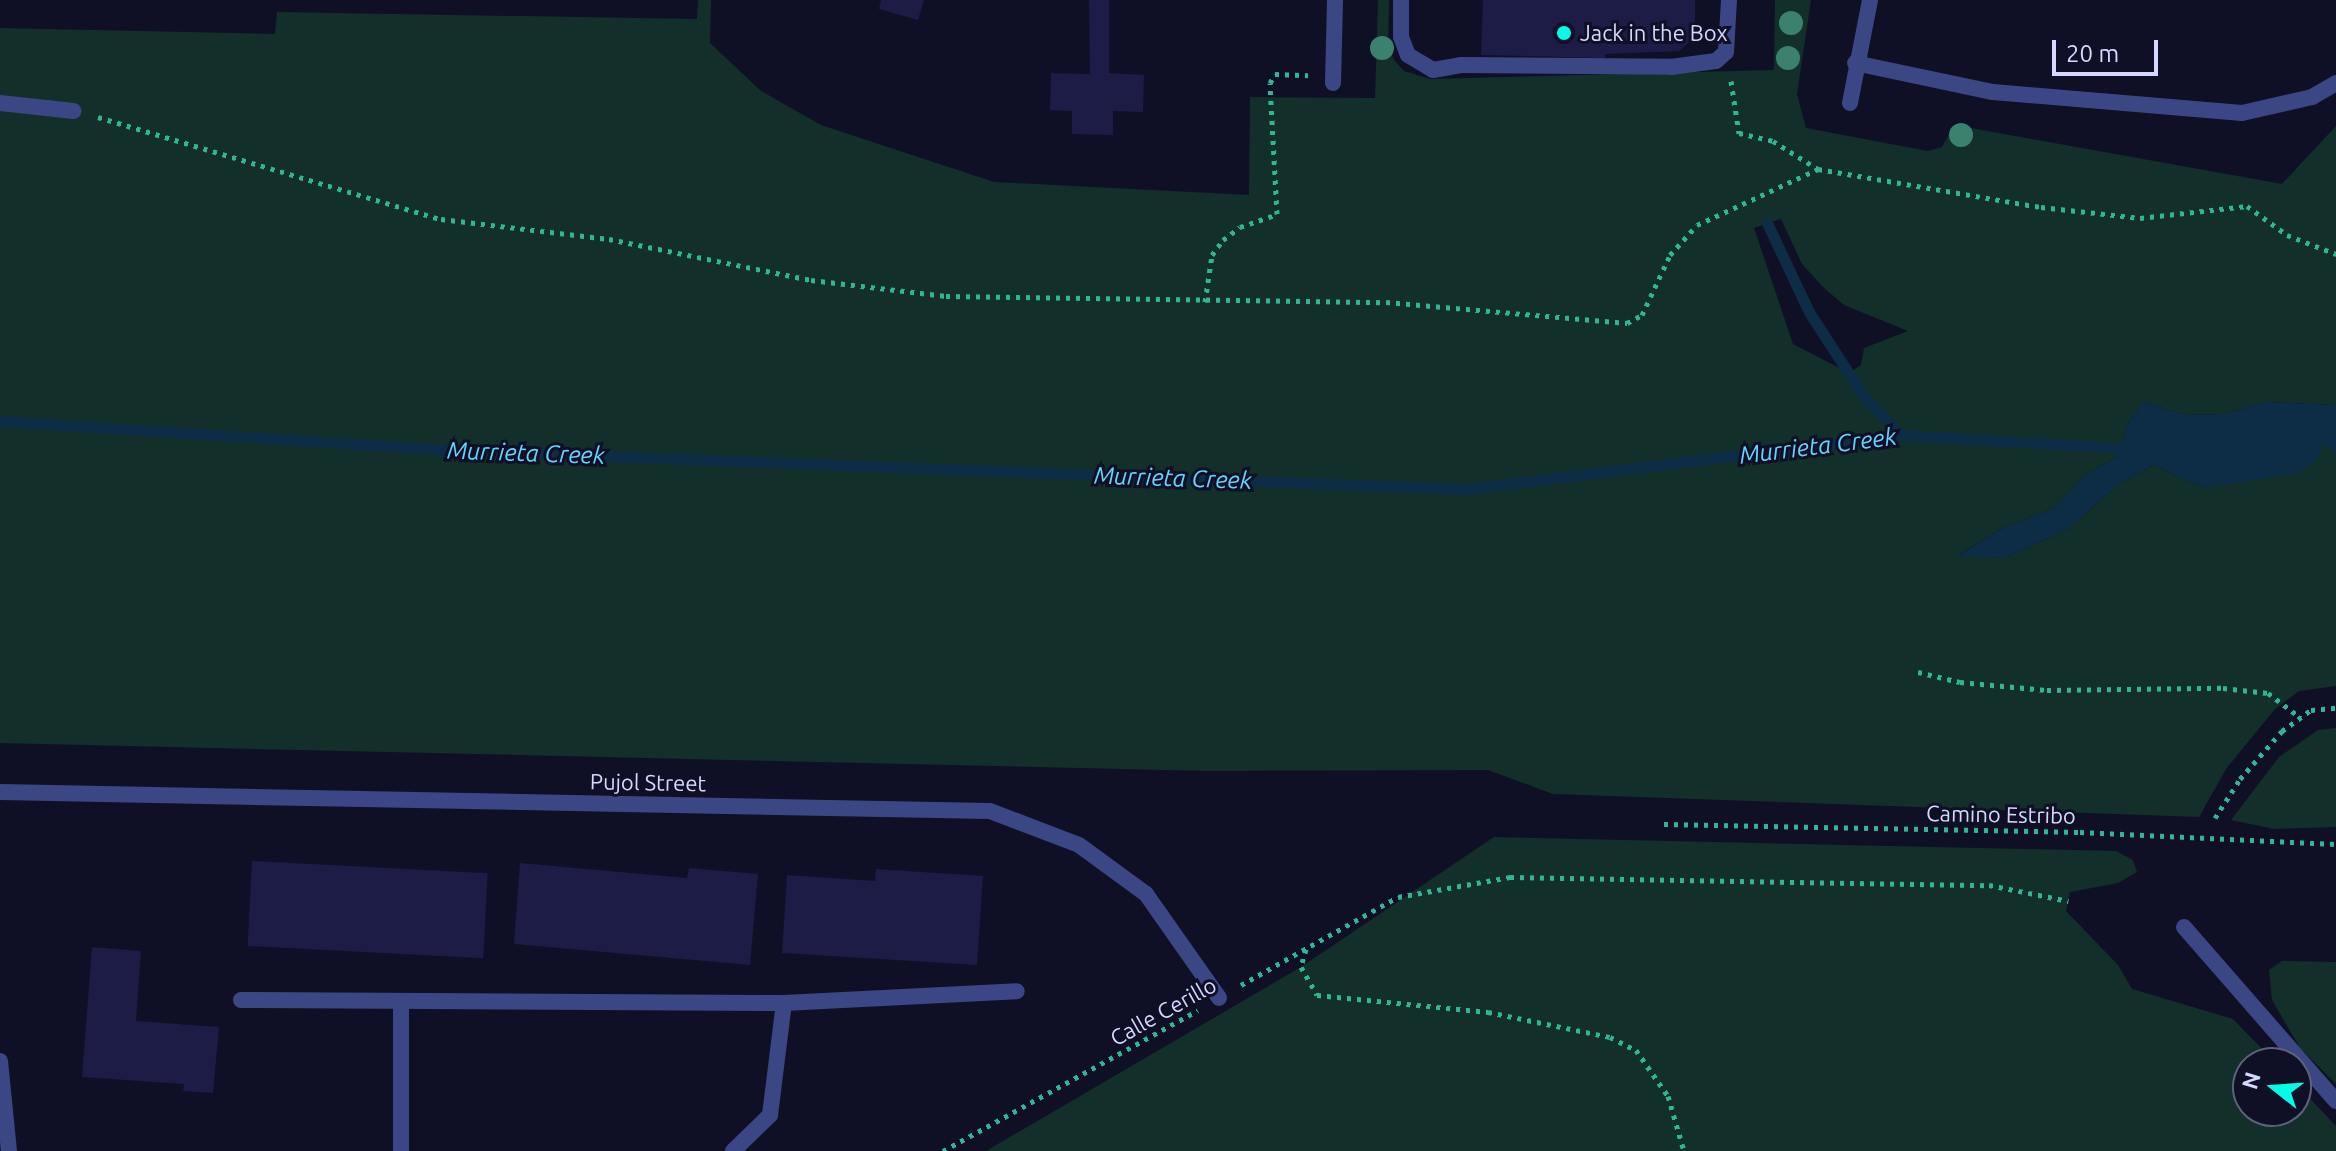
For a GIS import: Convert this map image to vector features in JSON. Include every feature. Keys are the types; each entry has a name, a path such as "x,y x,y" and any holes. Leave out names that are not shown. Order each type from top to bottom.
{"street":[{"path":"1333,80 1335,0"},
{"path":"1401,0 1401,37 1408,55 1433,70 1461,65 1671,67 1716,61 1726,52 1729,0"},
{"path":"1850,103 1855,63 1870,0"},
{"path":"1855,63 1982,91 2242,113 2312,97 2336,83"},
{"path":"0,103 74,111"},
{"name":"Pujol Street","path":"0,792 990,811 1079,845 1146,894 1219,998"},
{"path":"2184,927 2336,1101"},
{"path":"241,1000 784,1003 1017,991"},
{"path":"401,1001 401,1151"},
{"path":"733,1151 770,1115 784,1003"},
{"path":"0,1061 9,1151"}],"path":[{"path":"1726,52 1739,133 1773,141 1818,169 2014,203 2140,218 2247,206 2287,235 2336,254"},
{"path":"1205,302 1212,255 1223,240 1240,227 1277,214 1267,97 1275,74 1333,80"},
{"path":"74,111 441,219 609,239 811,280 946,296 1205,302 1386,302 1627,323 1642,315 1670,255 1697,225 1818,169"},
{"path":"1918,672 1960,682 2047,690 2223,688 2268,693 2301,718"},
{"path":"2215,818 2266,747 2311,710 2336,708"},
{"name":"Camino Estribo","path":"1664,824 2080,832 2336,844"},
{"name":"Calle Cerillo","path":"943,1151 1398,897 1510,877 1592,876 1989,885 2068,901"},
{"path":"1306,949 1301,967 1317,995 1488,1012 1610,1037 1636,1050 1668,1096 1684,1151"}],"green space":[{"path":"698,0 711,0 710,43 761,91 821,125 994,182 1249,195 1250,97 1375,98 1378,0 1389,0 1388,45 1394,60 1404,71 1430,79 1774,70 1775,0 1811,0 1797,94 1806,128 1928,151 1942,147 1954,125 2282,184 2336,126 2336,405 2265,402 2224,414 2186,415 2143,402 2127,426 2117,457 2085,475 2054,508 2001,529 1959,555 2005,558 2068,529 2119,484 2153,465 2204,488 2324,443 2336,453 2336,686 2299,691 2275,709 2226,769 2199,817 1553,794 1488,770 1207,771 0,743 0,28 275,34 277,12 697,19","holes":["1781,219 1802,264 1844,305 1908,331 1864,348 1861,365 1849,373 1793,344 1754,228"]},
{"path":"2336,728 2336,827 2274,829 2231,820 2279,757 2318,730"},
{"path":"1494,837 2116,851 2133,860 2137,872 2118,883 2070,892 2066,911 2118,965 2132,989 2233,1019 2260,1047 2232,1047 2232,1127 2312,1127 2312,1101 2336,1126 2336,1151 986,1151 1301,967"},
{"path":"2282,961 2336,962 2336,1084 2312,1060 2312,1047 2299,1047 2272,1000 2269,970"}],"water":[{"path":"2143,402 2186,415 2224,414 2265,402 2336,405 2336,453 2324,444 2317,460 2298,473 2204,488 2153,465 2119,484 2068,529 2005,558 1958,556 2001,529 2054,508 2085,475 2117,457 2127,426"}],"building":[{"path":"881,0 924,0 918,20 879,9"},
{"path":"1089,0 1109,0 1109,73 1144,75 1143,112 1113,111 1113,135 1072,134 1072,111 1050,110 1051,73 1090,74"},
{"name":"Jack in the Box","path":"1483,0 1695,0 1695,37 1679,51 1605,54 1605,58 1481,55"},
{"path":"252,861 488,873 483,958 248,946"},
{"path":"520,863 687,878 689,868 758,874 750,965 514,944"},
{"path":"876,869 983,876 977,965 782,953 787,875 875,881"},
{"path":"92,947 141,951 136,1021 219,1027 213,1093 183,1091 184,1084 82,1077"}],"waterway":[{"path":"1767,223 1809,312 1864,397 1901,435"},
{"name":"Murrieta Creek","path":"0,421 449,450 1466,489 1901,435 2134,449"}],"place":[{"name":"Jack in the Box","path":"1564,33"}]}
